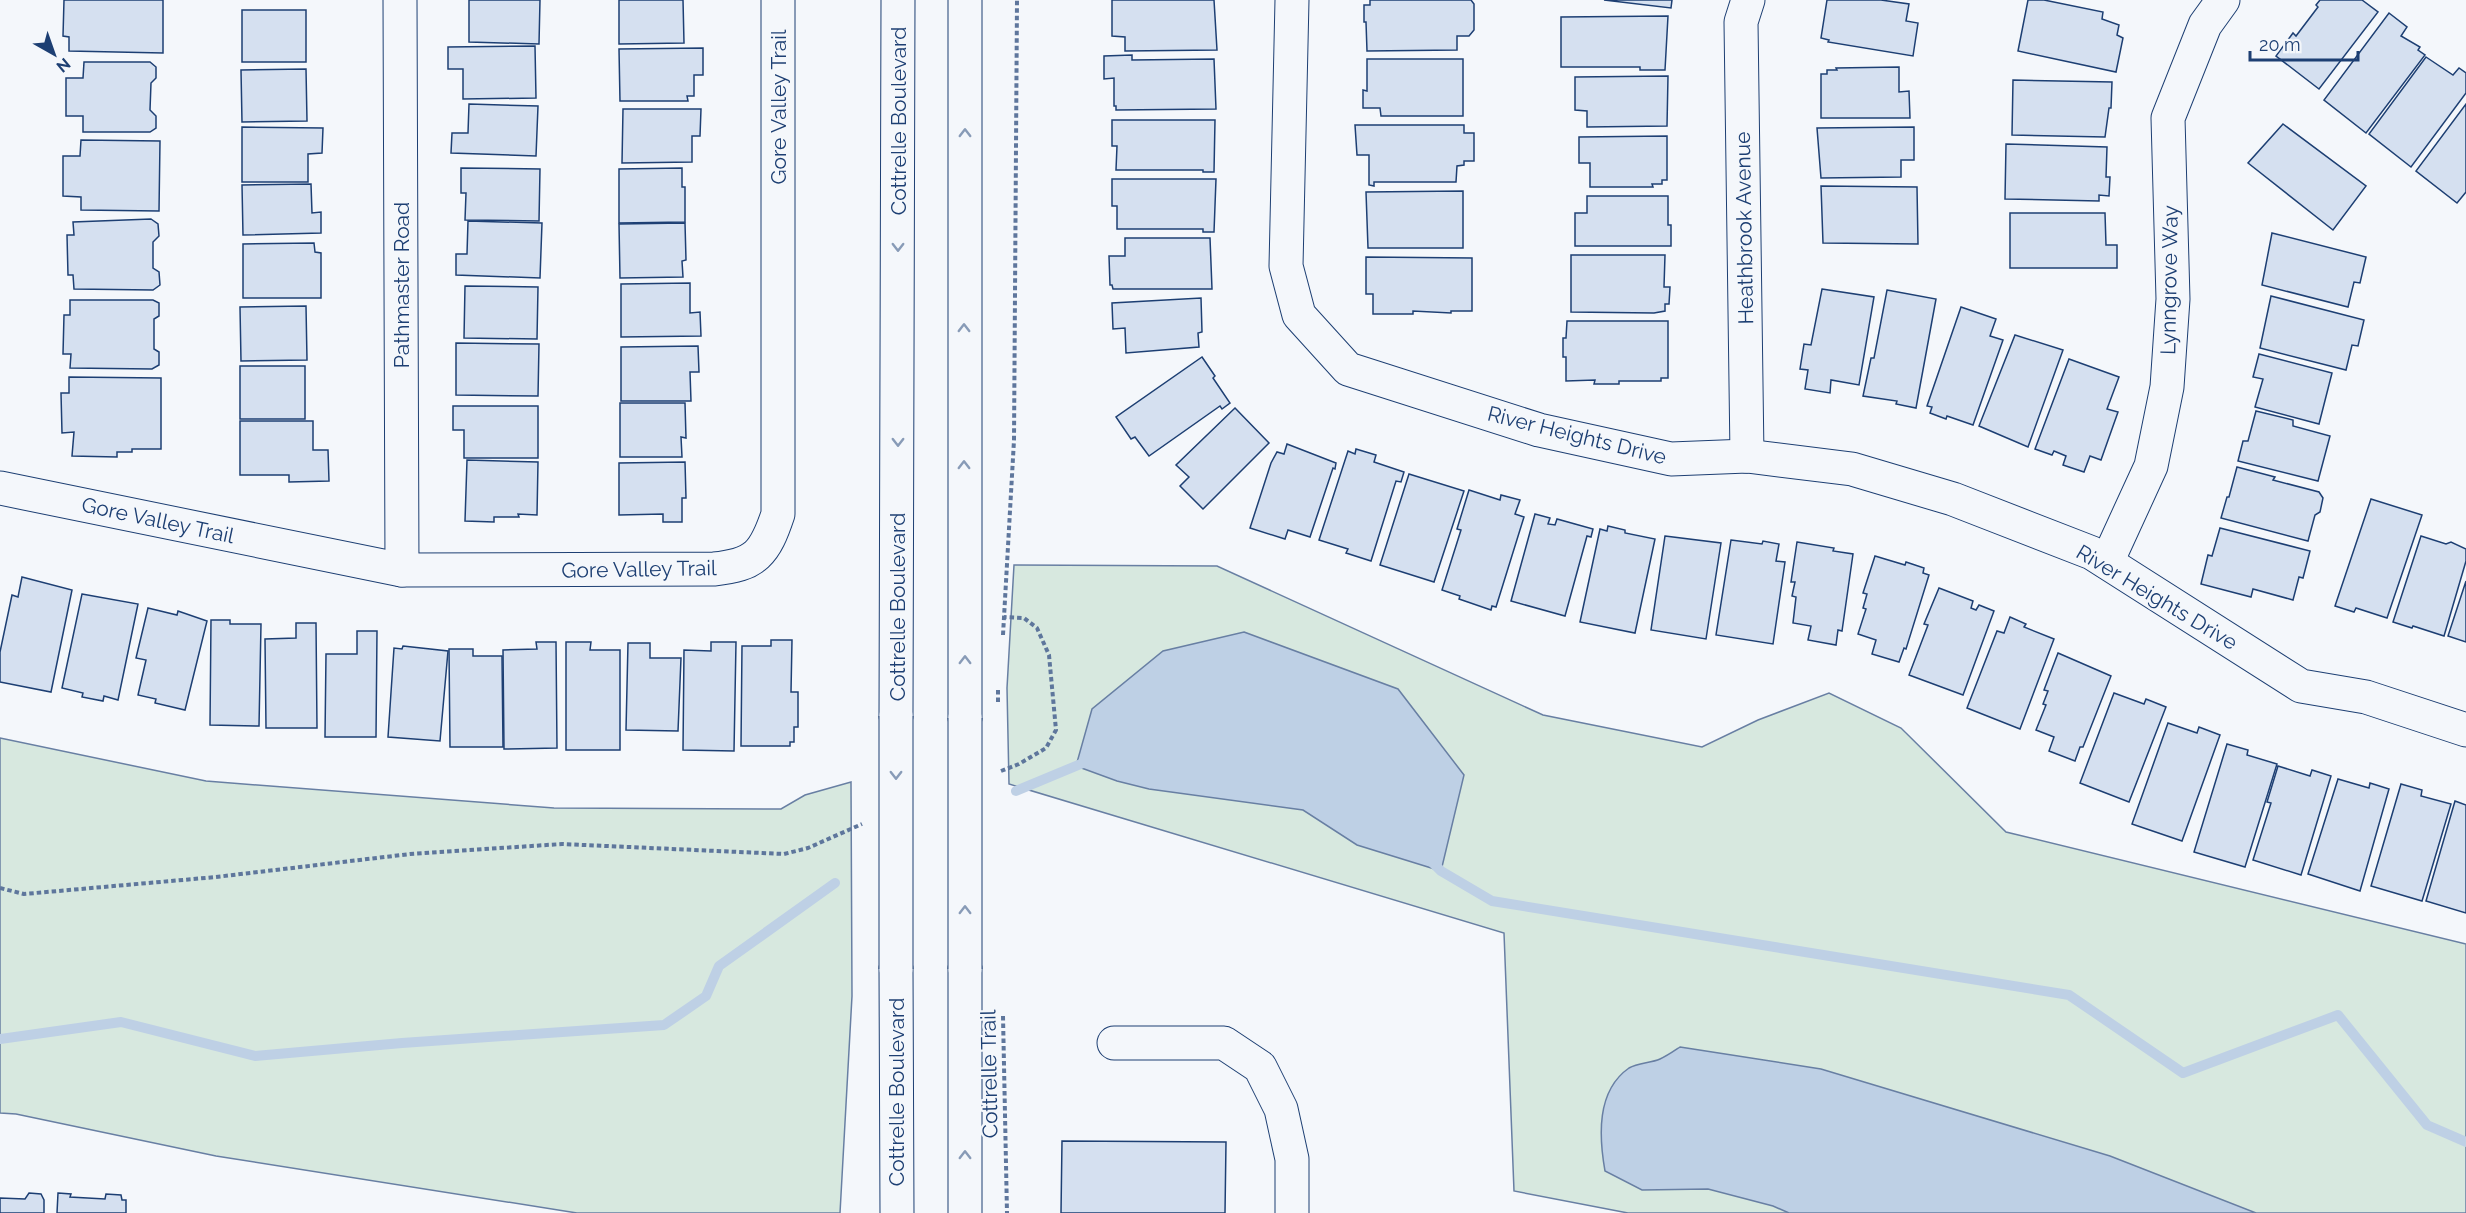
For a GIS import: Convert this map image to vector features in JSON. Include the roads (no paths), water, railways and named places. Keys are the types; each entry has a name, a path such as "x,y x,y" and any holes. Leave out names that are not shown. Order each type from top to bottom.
{"street":[{"name":"Pathmaster Road","path":"400,0 402,570"},
{"name":"Gore Valley Trail","path":"0,488 402,570 714,569 738,567 757,556 771,536 778,514 778,0"},
{"name":"Cottrelle Boulevard","path":"897,1213 898,0"},
{"path":"965,0 965,1213"},
{"name":"River Heights Drive","path":"1292,0 1286,266 1299,315 1348,369 1539,430 1671,459 1747,456 1852,469 1953,499 2092,553 2301,686 2366,697 2466,730"},
{"name":"Heathbrook Avenue","path":"1747,456 1741,22 1748,0"},
{"name":"Lynngrove Way","path":"2107,562 2151,466 2167,387 2172,300 2168,118 2205,26 2223,0"},
{"path":"1114,1043 1224,1043 1260,1066 1281,1109 1292,1159 1292,1213"}],"water":[{"path":"1244,632 1398,689 1464,775 1441,871 1357,845 1303,810 1149,789 1117,781 1076,766 1092,709 1163,651"},
{"path":"1680,1047 1821,1069 2110,1156 2256,1213 1789,1213 1773,1206 1708,1189 1642,1190 1605,1171 1601,1130 1605,1102 1610,1089 1629,1068 1660,1059"}],"waterway":[{"path":"1016,791 1088,761"},
{"path":"1431,861 1441,871 1492,901 2069,995 2183,1073 2338,1015 2427,1125 2466,1142"},
{"path":"0,1039 121,1022 255,1056 402,1043 664,1025 706,996 719,966 835,883"}]}
